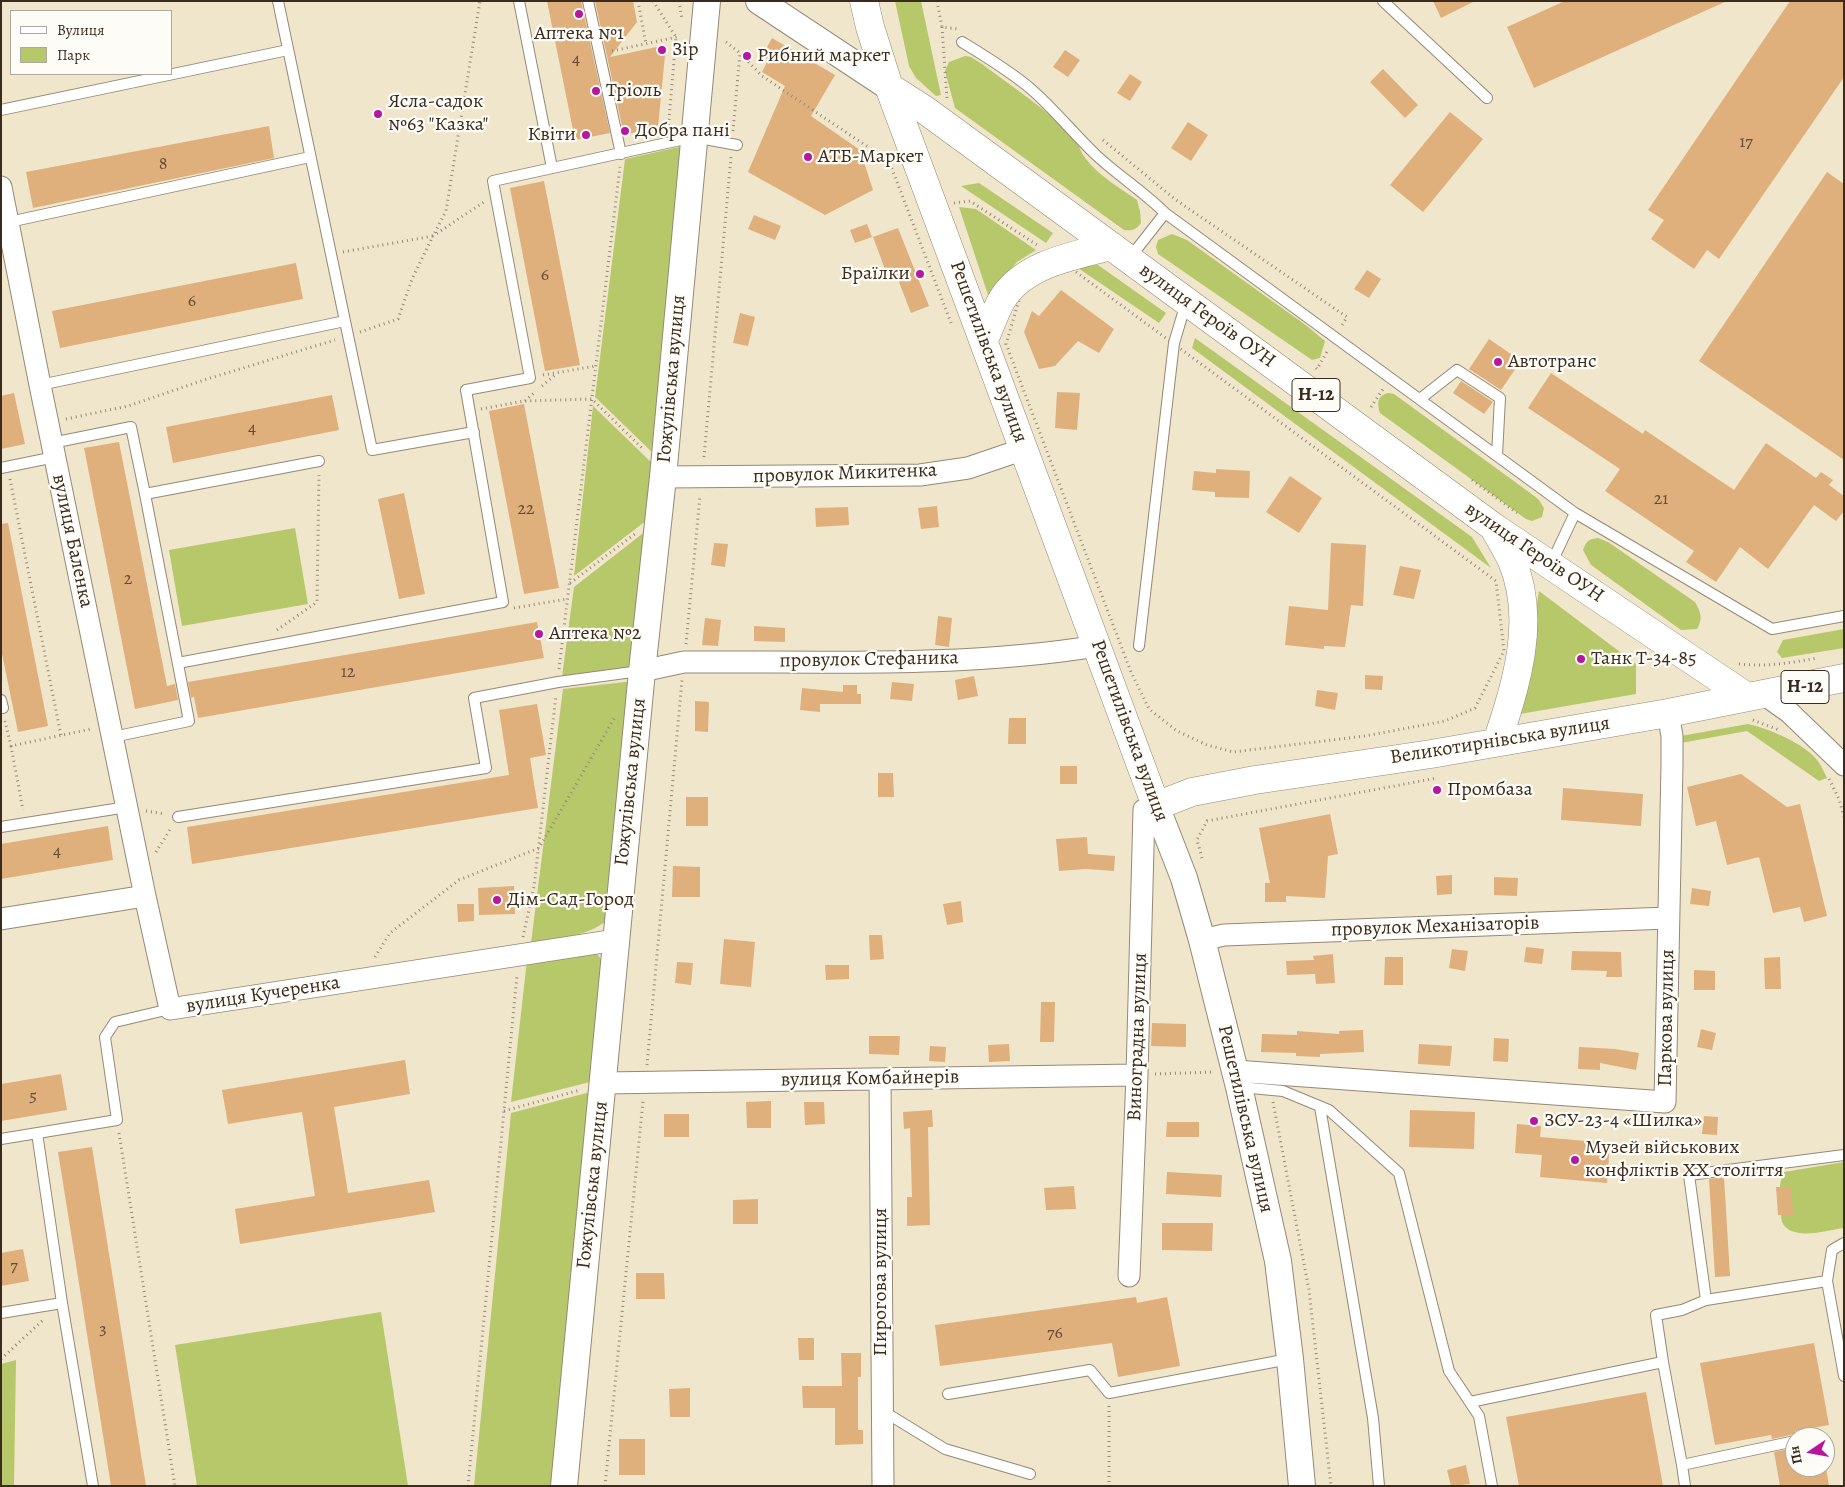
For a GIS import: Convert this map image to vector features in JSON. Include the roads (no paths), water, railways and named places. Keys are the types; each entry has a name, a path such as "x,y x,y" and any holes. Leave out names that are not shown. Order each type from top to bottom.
{"main road":[{"name":"Решетилівська вулиця","path":"864,1 870,27 890,86 1156,806"},
{"name":"вулиця Героїв ОУН","path":"890,86 949,127 1495,528 1752,708"},
{"path":"984,340 1003,299 1016,283 1025,276 1058,260 1120,252"},
{"path":"1495,528 1512,561 1518,580 1522,602 1523,627 1517,678 1498,742"},
{"name":"Великотирнівська вулиця","path":"1156,806 1192,792 1255,780 1668,714 1752,708 1844,678"}],"street":[{"name":"Гожулівська вулиця","path":"564,1486 707,1"},
{"path":"759,1 890,86"},
{"name":"вулиця Баленка","path":"1,187 143,886"},
{"name":"провулок Микитенка","path":"663,473 702,478 920,475 968,468 1024,449"},
{"name":"провулок Стефаника","path":"642,671 684,662 949,660 1074,650 1097,646"},
{"path":"1752,708 1789,712 1844,765"},
{"name":"Паркова вулиця","path":"1237,1079 1666,1102 1672,765 1672,736 1668,714"},
{"name":"Решетилівська вулиця","path":"1156,806 1184,878 1202,940 1237,1079 1278,1261 1290,1359 1302,1486"},
{"name":"Виноградна вулиця","path":"1128,1276 1137,1075 1144,810 1156,806"},
{"path":"1,919 143,886"},
{"name":"вулиця Кучеренка","path":"143,886 170,1010 616,940"},
{"name":"провулок Механізаторів","path":"1202,940 1224,935 1668,918"},
{"name":"вулиця Комбайнерів","path":"604,1083 1137,1075"},
{"name":"Пирогова вулиця","path":"880,1079 883,1486"}],"lane":[{"path":"278,1 372,450 474,432"},
{"path":"519,1 552,168"},
{"path":"588,1 621,154"},
{"path":"1382,1 1488,98"},
{"path":"962,42 1031,88 1095,154 1147,195 1165,213 1575,513 1772,629 1844,616"},
{"path":"172,74 288,50"},
{"path":"1,110 168,75"},
{"path":"178,663 503,602 466,390 530,378 493,180 694,138 734,145"},
{"path":"9,222 310,157"},
{"path":"1120,252 1165,213"},
{"path":"1139,646 1174,343 1186,301"},
{"path":"40,385 345,321"},
{"path":"1420,399 1457,370 1500,398 1497,455"},
{"path":"4,467 52,441 131,427 189,722 111,731"},
{"path":"145,494 319,461"},
{"path":"1550,565 1575,513"},
{"path":"178,817 486,768 474,698 558,682 642,671"},
{"path":"1,827 127,807"},
{"path":"1,1139 117,1120 105,1038 116,1022 170,1010"},
{"path":"1237,1079 1283,1091 1329,1110 1399,1173 1449,1371 1478,1416 1492,1486"},
{"path":"1320,1107 1374,1418 1379,1486"},
{"path":"37,1133 62,1303 93,1486"},
{"path":"1706,1300 1689,1175 1844,1154"},
{"path":"1844,1243 1832,1250 1827,1281 1844,1376"},
{"path":"1686,1486 1656,1315 1682,1310 1706,1300 1827,1281"},
{"path":"1,1313 62,1303"},
{"path":"948,1394 1090,1370 1109,1393 1290,1359"},
{"path":"1470,1402 1663,1362"},
{"path":"882,1411 945,1449 1030,1474"},
{"path":"1682,1465 1785,1444"}],"place":[{"name":"Аптека №1","path":"579,14"},
{"name":"Зір","path":"662,50"},
{"name":"Рибний маркет","path":"747,56"},
{"name":"Тріоль","path":"596,91"},
{"name":"Ясла-садок №63 \"Казка\"","path":"378,114"},
{"name":"Добра пані","path":"625,131"},
{"name":"Квіти","path":"586,135"},
{"name":"АТБ-Маркет","path":"808,157"},
{"name":"Браїлки","path":"920,274"},
{"name":"Автотранс","path":"1498,362"},
{"name":"Аптека №2","path":"539,634"},
{"name":"Танк Т-34-85","path":"1581,659"},
{"name":"Промбаза","path":"1437,790"},
{"name":"Дім-Сад-Город","path":"497,900"},
{"name":"ЗСУ-23-4 «Шилка»","path":"1534,1121"},
{"name":"Музей військових конфліктів ХХ століття","path":"1575,1160"}]}
